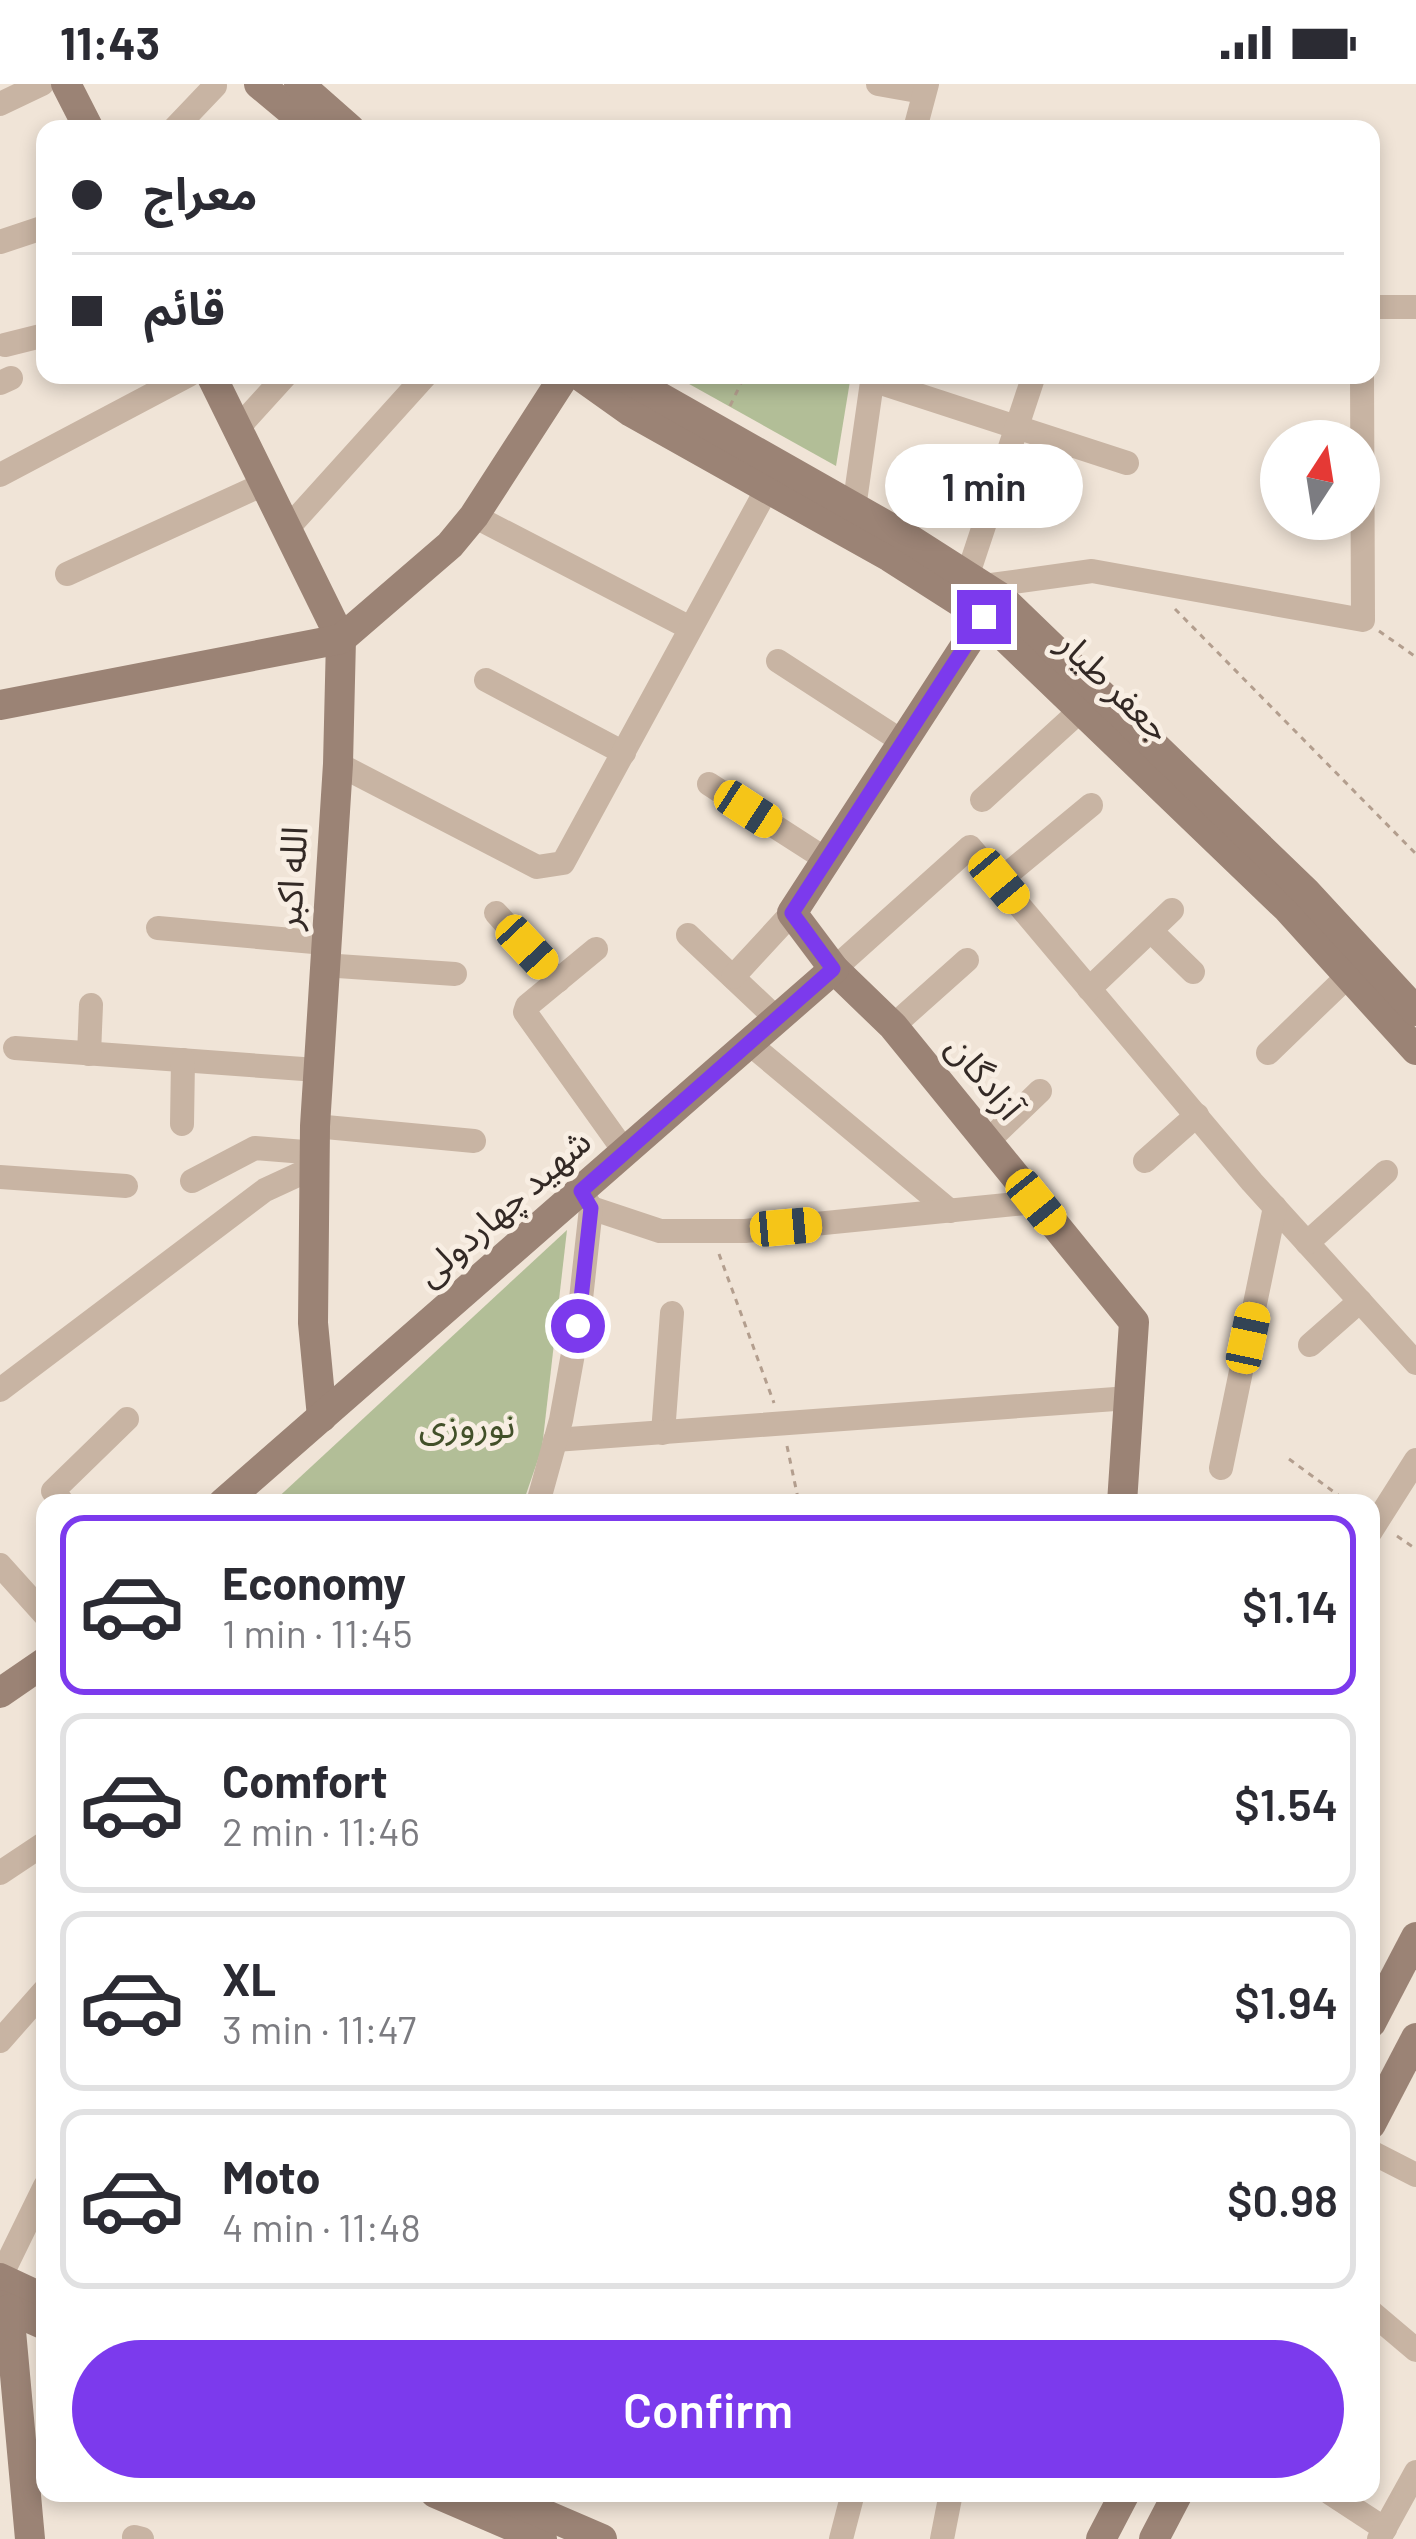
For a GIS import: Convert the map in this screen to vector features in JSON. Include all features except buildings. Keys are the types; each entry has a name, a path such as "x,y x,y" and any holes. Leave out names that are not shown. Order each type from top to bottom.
{"street":[{"path":"0,104 42,84"},
{"path":"66,84 84,120"},
{"path":"260,84 302,120"},
{"path":"299,84 340,120"},
{"path":"878,84 925,88 917,120"},
{"path":"183,120 215,86"},
{"path":"0,242 36,230"},
{"path":"1380,307 1416,307"},
{"path":"4,345 36,337"},
{"path":"0,475 173,384"},
{"name":"الله اکبر","path":"215,384 341,639 338,764 317,1070 313,1323 322,1417"},
{"path":"237,429 278,384"},
{"path":"287,529 419,384"},
{"path":"0,704 341,639 450,545 559,384"},
{"name":"جعفر طیار","path":"592,384 631,412 954,595 979,592"},
{"name":"جعفر طیار","path":"636,384 854,508 1030,623 1305,891 1416,1011"},
{"path":"854,508 871,384"},
{"path":"891,384 1127,463"},
{"path":"733,976 792,913 903,742 979,592 1031,384"},
{"path":"979,592 1092,571 1363,620 1363,384"},
{"path":"67,574 265,484"},
{"path":"338,764 545,868 568,858 768,487"},
{"path":"474,516 690,628"},
{"name":"جعفر طیار","path":"979,592 1082,709 1350,974 1416,1050"},
{"path":"778,661 903,742"},
{"path":"486,680 624,753"},
{"path":"982,800 1082,709"},
{"path":"709,784 826,860"},
{"path":"999,881 1091,805"},
{"path":"833,969 970,847 1306,1243 1416,1364"},
{"path":"1090,989 1172,910"},
{"path":"496,913 559,981"},
{"name":"آزادگان","path":"792,913 833,969 893,1026 1134,1322 1123,1494"},
{"path":"158,928 455,974"},
{"path":"1150,931 1193,972"},
{"path":"688,934 777,1019"},
{"path":"596,949 527,1006 527,1020 625,1152"},
{"path":"893,1026 967,960"},
{"name":"شهید چهاردولی","path":"234,1494 586,1200 625,1152 833,969"},
{"path":"1268,1053 1350,974"},
{"path":"89,1054 92,1005"},
{"path":"750,1044 950,1210"},
{"path":"15,1048 317,1070"},
{"path":"182,1124 183,1060"},
{"path":"987,1142 1040,1091"},
{"path":"1145,1162 1197,1115"},
{"path":"192,1181 255,1148 474,1141"},
{"path":"0,1390 316,1148"},
{"path":"1306,1243 1386,1172"},
{"path":"0,1177 126,1186"},
{"path":"540,1494 578,1326 586,1200 660,1231 745,1231 1036,1202"},
{"path":"1221,1468 1275,1207"},
{"path":"1310,1345 1360,1301"},
{"path":"663,1433 671,1312"},
{"path":"555,1440 1129,1398"},
{"path":"56,1494 53,1491 128,1419"},
{"path":"1380,1517 1416,1460"},
{"path":"0,1565 36,1605"},
{"path":"0,1694 36,1668"},
{"path":"0,1873 36,1850"},
{"path":"1380,2006 1416,1937"},
{"path":"0,2041 36,2000"},
{"path":"1380,2107 1416,2038"},
{"path":"1380,2157 1416,2175"},
{"path":"36,2204 0,2278 36,2295"},
{"path":"30,2539 10,2426 5,2307 36,2321"},
{"path":"1380,2320 1416,2350"},
{"path":"1341,2502 1382,2534 1414,2479"},
{"path":"465,2502 602,2539"},
{"path":"507,2502 534,2523"},
{"path":"842,2539 851,2502"},
{"path":"942,2539 949,2502"},
{"path":"1101,2539 1120,2502"},
{"path":"1154,2539 1173,2502"}],"path":[{"path":"722,434 741,384"},
{"path":"1148,582 1416,854"},
{"path":"1363,620 1416,657"},
{"path":"711,1231 782,1426 797,1494"},
{"path":"1289,1459 1337,1494"}],"green space":[{"path":"689,384 850,384 836,466"},
{"name":"نوروزی","path":"567,1230 542,1448 526,1494 282,1494"}],"route":[{"path":"578,1326 591,1208 581,1191 833,969 792,913 984,617"}]}
